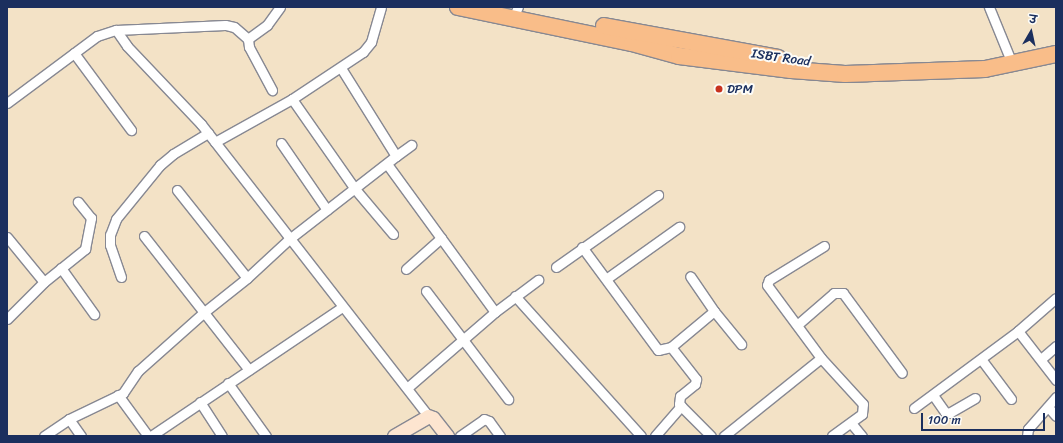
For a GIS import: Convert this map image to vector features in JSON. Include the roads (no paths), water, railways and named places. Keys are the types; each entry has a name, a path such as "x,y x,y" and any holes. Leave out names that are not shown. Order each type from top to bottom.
{"highway":[{"name":"ISBT Road","path":"458,7 514,10 747,59 824,64 902,65 1009,56 1056,44"},
{"path":"747,59 845,74 985,68 1056,54"}],"street":[{"path":"248,39 267,25 280,7"},
{"path":"215,142 292,99 341,68 367,48 378,23 381,7"},
{"path":"989,7 1009,56"},
{"path":"7,102 98,36 116,30 225,25 234,27 248,39 249,47 272,90"},
{"path":"116,30 127,46 166,89 186,107 208,133 288,240 428,416 433,418 447,436"},
{"path":"74,53 131,130"},
{"path":"341,68 396,156"},
{"path":"292,99 355,189 393,234"},
{"path":"121,277 110,245 110,235 116,219 160,165 173,154 208,133"},
{"path":"281,143 327,210"},
{"path":"44,436 69,419 118,395 125,390 138,370 203,313 248,278 288,240 411,145"},
{"path":"387,164 495,312"},
{"path":"177,190 248,278"},
{"path":"556,267 658,195"},
{"path":"7,319 44,282 84,251 87,243 91,218 78,202"},
{"path":"606,279 679,227"},
{"path":"144,236 249,370"},
{"path":"7,238 44,282"},
{"path":"406,269 441,238"},
{"path":"824,246 768,282 768,289 821,358 862,404 864,411 851,423 832,436"},
{"path":"582,248 655,348 660,350 671,347 714,311"},
{"path":"61,268 94,314"},
{"path":"690,276 714,311 741,344"},
{"path":"407,388 495,312 538,280"},
{"path":"426,291 464,339 508,399"},
{"path":"796,325 834,293 843,292 902,373"},
{"path":"515,296 642,436"},
{"path":"914,408 1018,331 1056,298"},
{"path":"151,436 342,307"},
{"path":"1018,331 1056,380"},
{"path":"1041,359 1056,346"},
{"path":"671,347 696,379 695,384 679,398 681,406 711,436"},
{"path":"724,436 821,358"},
{"path":"981,359 1011,399"},
{"path":"228,383 266,436"},
{"path":"118,395 148,436"},
{"path":"933,395 945,412 950,413 976,398"},
{"path":"1027,436 1028,429 1056,397"},
{"path":"200,402 222,436"},
{"path":"655,436 681,406"},
{"path":"1048,407 1056,416"},
{"path":"394,436 428,416"},
{"path":"69,419 81,436"},
{"path":"460,436 484,419 489,421 500,436"},
{"path":"851,423 862,436"}],"place":[{"name":"DPM","path":"719,89"}]}
